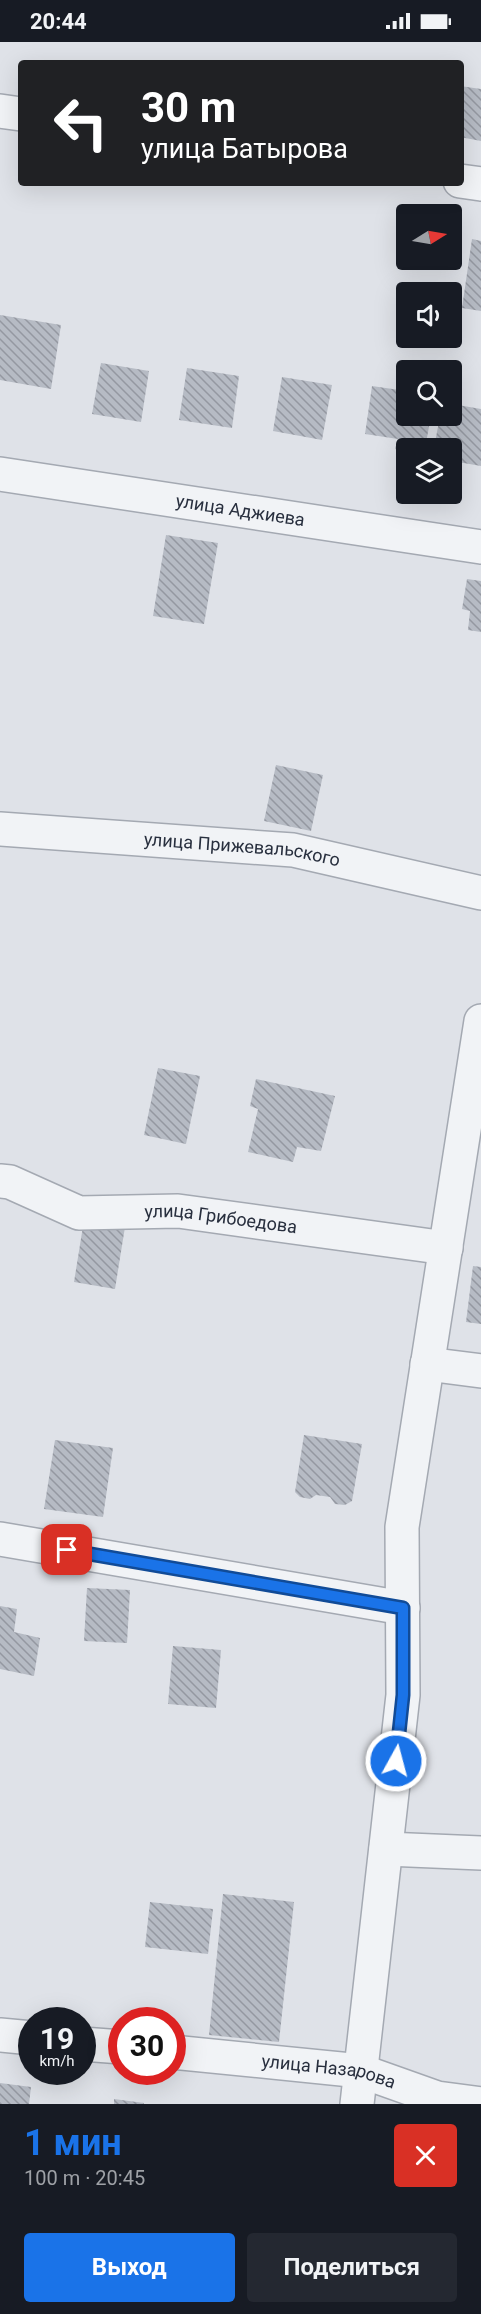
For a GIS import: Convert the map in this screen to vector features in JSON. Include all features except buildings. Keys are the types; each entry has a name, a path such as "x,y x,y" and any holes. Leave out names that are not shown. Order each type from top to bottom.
{"street":[{"path":"0,111 18,114"},
{"path":"464,182 481,184"},
{"name":"улица Аджиева","path":"0,474 481,547"},
{"name":"улица Прижевальского","path":"0,829 293,850 481,893"},
{"path":"357,2104 403,1695 402,1527 446,1248 478,1065 481,1021"},
{"name":"улица Грибоедова","path":"0,1181 10,1182 79,1213 178,1211 446,1248"},
{"path":"427,1364 481,1371"},
{"path":"0,1539 403,1608"},
{"path":"386,1849 481,1853"},
{"path":"0,2035 18,2037"},
{"name":"улица Назарова","path":"186,2053 361,2071 436,2098 481,2104"}],"route":[{"path":"67,1550 403,1608 403,1695 396,1761"}]}
